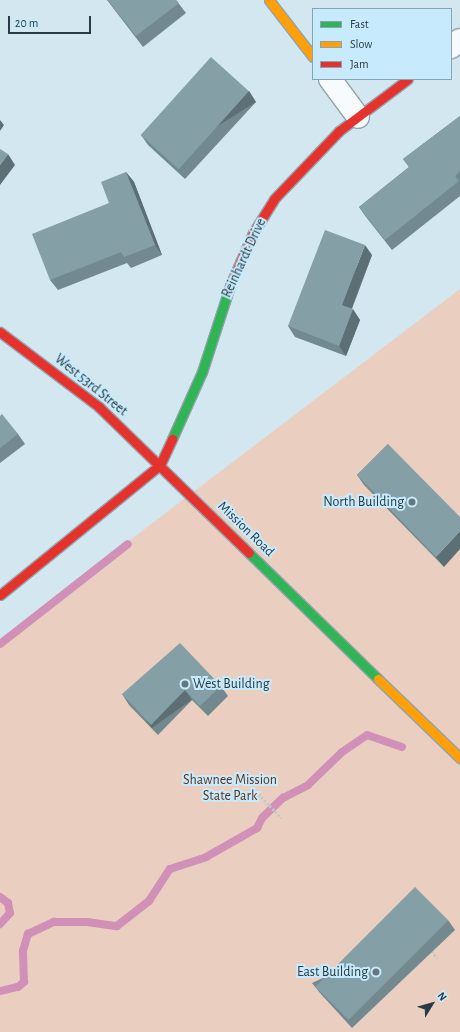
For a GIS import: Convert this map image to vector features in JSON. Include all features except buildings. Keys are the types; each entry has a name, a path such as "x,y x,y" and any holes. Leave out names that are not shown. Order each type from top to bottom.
{"street":[{"path":"269,0 312,56"},
{"path":"452,46 460,40"},
{"path":"331,80 358,116"},
{"name":"Reinhardt Drive","path":"160,465 202,372 228,289 253,233 274,199 313,156 358,116 407,80"},
{"name":"West 53rd Street","path":"0,332 99,407 160,465"},
{"path":"0,595 160,465"},
{"name":"Mission Road","path":"160,465 460,758"}],"path":[{"path":"259,794 281,818"},
{"path":"432,951 437,958"}],"green space":[{"name":"Shawnee Mission State Park","path":"460,289 460,1032 0,1032 0,639"}],"waterway":[{"path":"0,644 128,544"},
{"path":"0,991 18,987 24,982 23,951 28,934 54,922 87,922 117,926 149,901 170,869 206,857 257,828 262,818 283,798 308,785 342,752 367,735 402,747"},
{"path":"0,897 8,903 10,913 0,924"}],"traffic: fast":[{"path":"172,439 202,372 231,283"},
{"path":"249,553 378,679"}],"traffic: slow":[{"path":"269,0 312,56"},
{"path":"378,679 460,758"}],"traffic: jam":[{"path":"231,283 253,233 274,199 339,131 407,80"},
{"path":"0,332 99,407 249,553"},
{"path":"0,595 160,465 172,439"}],"place":[{"name":"North Building","path":"412,502"},
{"name":"West Building","path":"185,684"},
{"name":"East Building","path":"376,972"}]}
